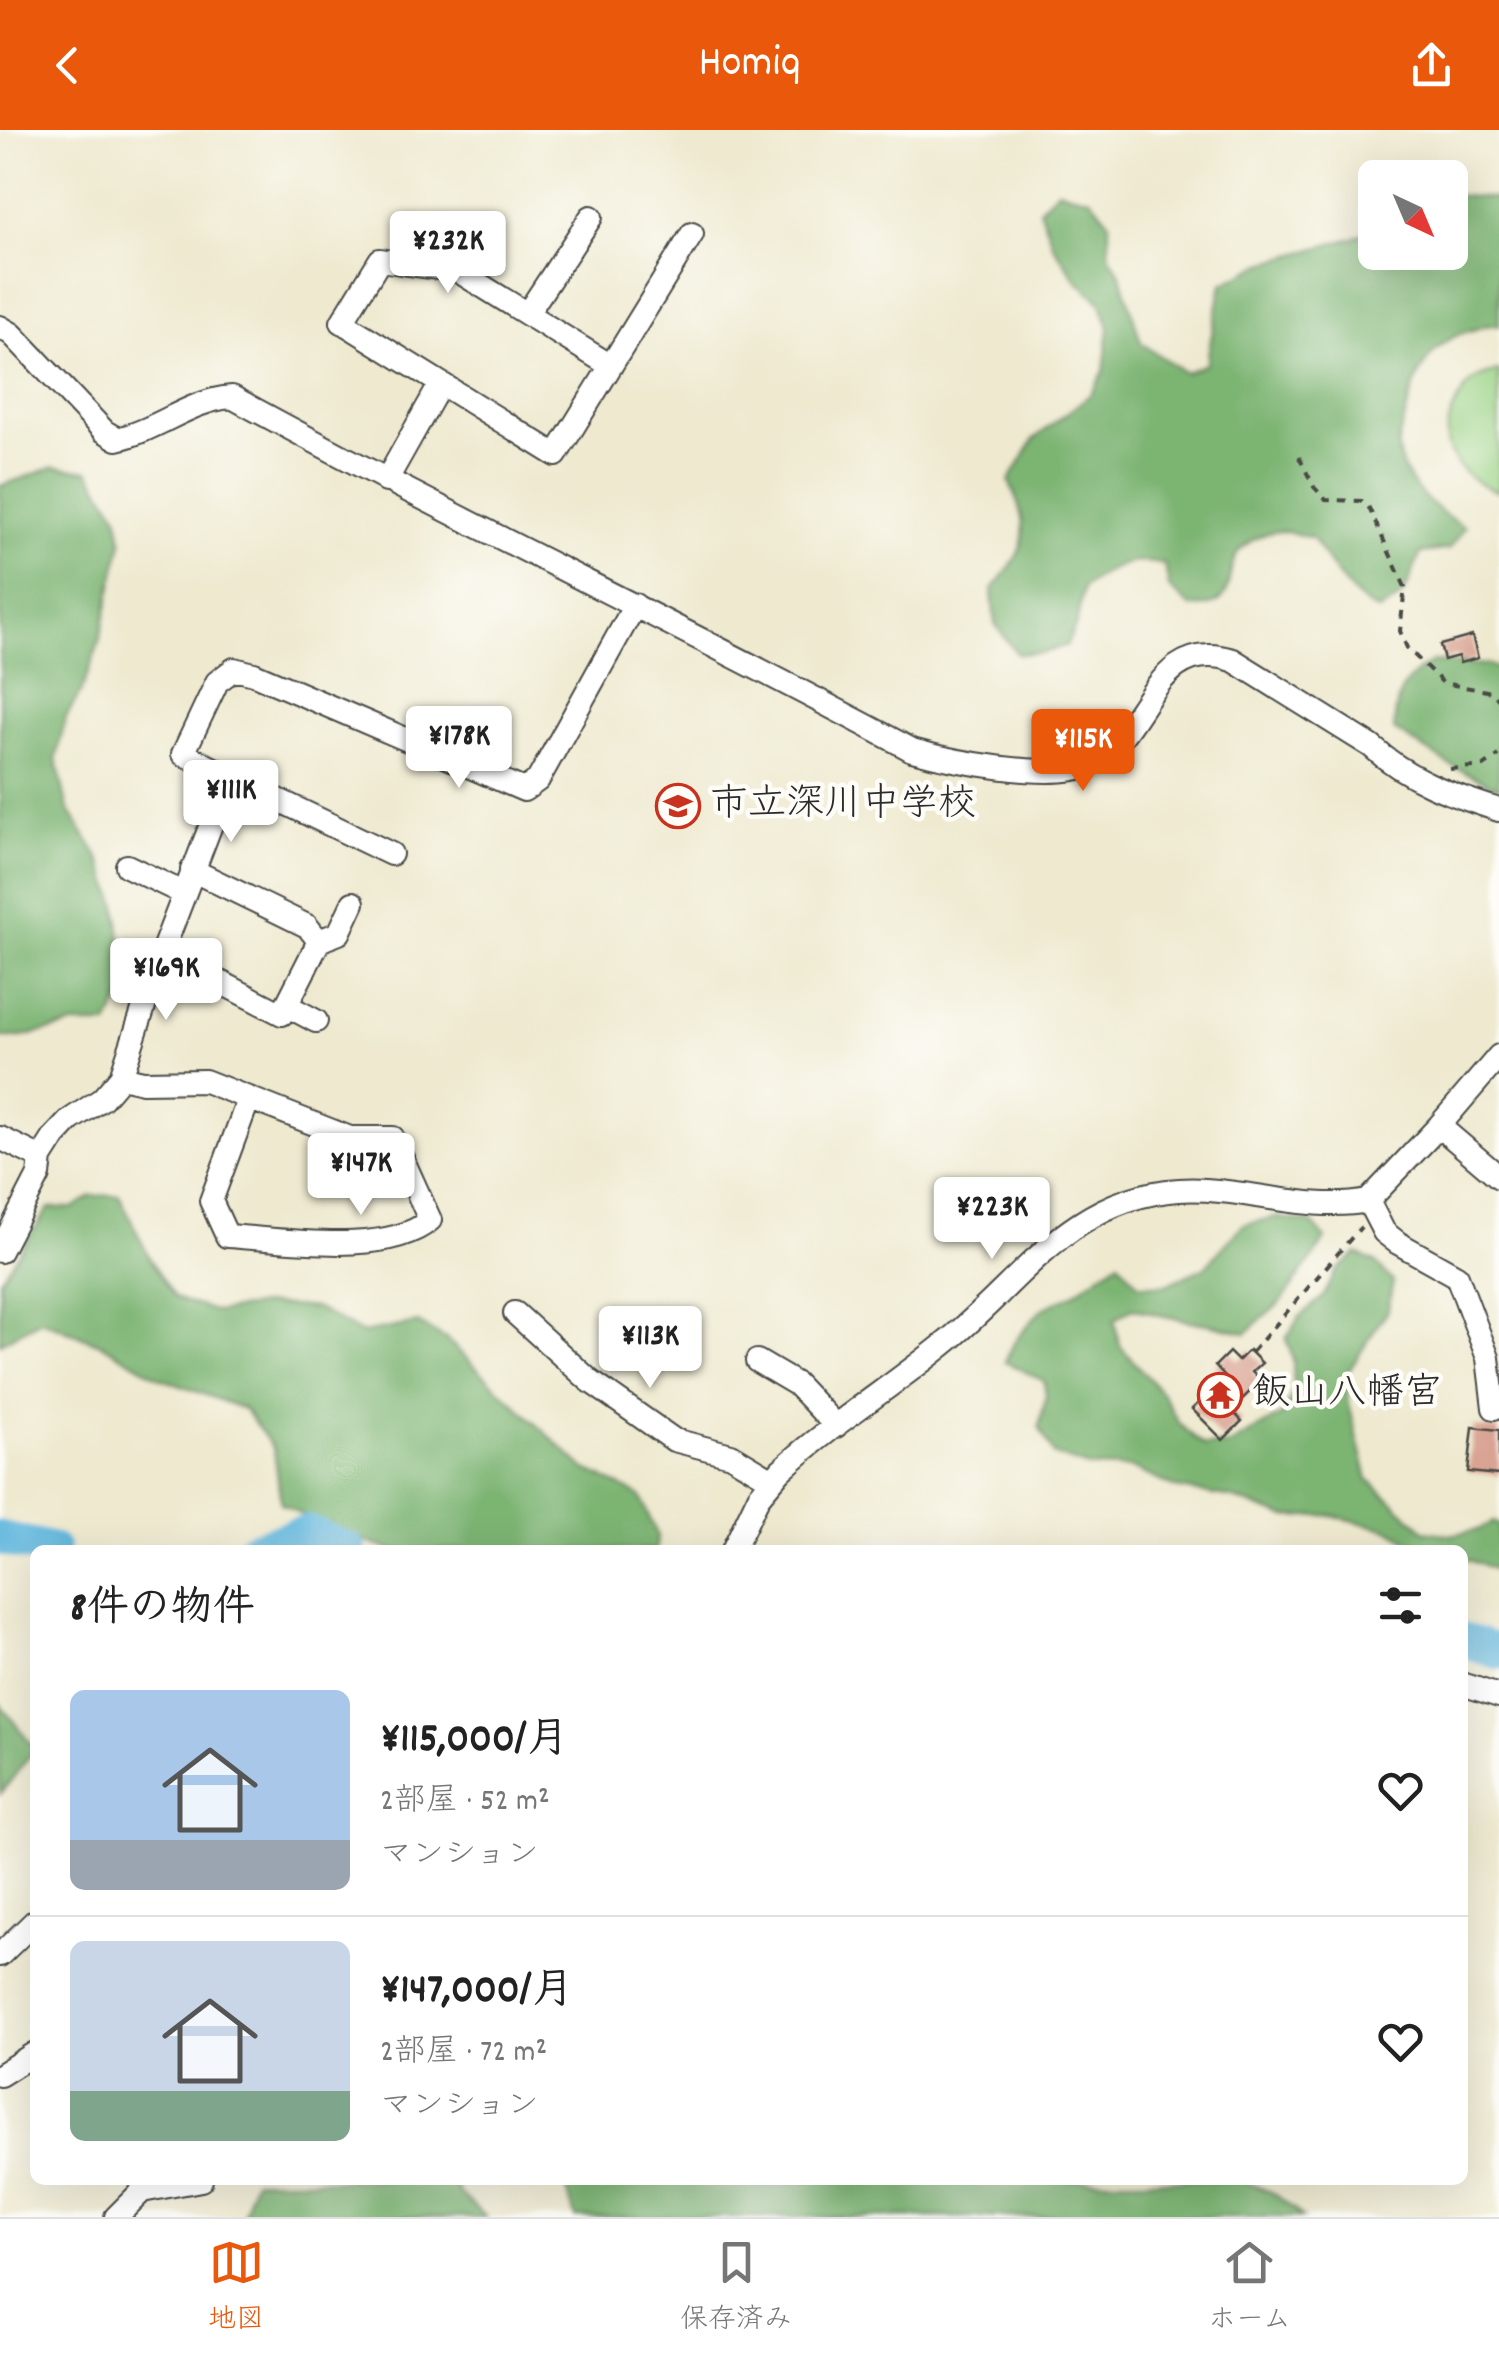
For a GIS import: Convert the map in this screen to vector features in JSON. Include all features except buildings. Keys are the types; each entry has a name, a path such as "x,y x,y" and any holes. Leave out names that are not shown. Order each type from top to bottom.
{"street":[{"path":"527,314 592,217"},
{"path":"611,366 458,271 380,260 342,322 556,455 611,366 692,234"},
{"path":"0,327 12,334 104,431 118,440 138,435 210,399 232,396 386,481 635,604 912,750 943,759 1070,771 1108,753 1173,668 1213,654 1234,660 1439,790 1499,810"},
{"path":"386,481 440,385"},
{"path":"391,854 183,754 217,682 234,670 254,674 524,790 538,780 635,604"},
{"path":"0,1251 39,1175 42,1158 70,1120 102,1099 121,1077 183,893 229,778"},
{"path":"127,866 183,893"},
{"path":"192,870 307,926 319,941"},
{"path":"162,952 282,1014 319,941 339,932 353,903"},
{"path":"286,1005 316,1021"},
{"path":"1371,1207 1499,1056"},
{"path":"121,1077 143,1082 204,1081 249,1098 350,1138 393,1138 430,1220 420,1228 364,1244 227,1236 211,1200 249,1098"},
{"path":"1439,1126 1499,1177"},
{"path":"0,1138 42,1158"},
{"path":"734,1545 750,1511 772,1480 952,1338 1074,1224 1123,1202 1179,1190 1371,1207"},
{"path":"1371,1207 1384,1232 1456,1276 1488,1358 1494,1408"},
{"path":"516,1313 590,1381 674,1440 731,1455 772,1480"},
{"path":"757,1361 796,1384 836,1426"},
{"path":"1468,1686 1499,1696"},
{"path":"0,1955 30,1926"},
{"path":"0,2075 30,2056"},
{"path":"116,2217 142,2191 174,2185"}],"path":[{"path":"1299,458 1314,487 1326,500 1362,501 1370,508 1405,587 1400,630 1407,648 1443,683 1492,692 1499,700"},
{"path":"1439,770 1484,766 1499,755"},
{"path":"1252,1352 1371,1207"}],"green space":[{"path":"1058,190 1090,198 1109,221 1109,255 1121,275 1141,343 1185,373 1206,364 1222,284 1264,263 1358,236 1358,270 1468,270 1468,196 1499,199 1499,326 1484,326 1455,337 1433,353 1418,376 1398,440 1400,460 1413,484 1432,504 1465,527 1449,549 1421,553 1403,594 1378,611 1349,589 1312,538 1288,532 1260,536 1241,549 1225,594 1221,600 1205,606 1191,607 1169,588 1165,565 1121,565 1083,588 1077,622 1067,645 1043,653 1017,654 995,624 992,590 1013,562 1023,539 1021,514 1009,481 1034,439 1091,394 1104,371 1109,327 1100,301 1078,282 1053,245 1039,209"},
{"path":"1499,371 1499,492 1464,472 1450,452 1447,433 1457,402 1469,385"},
{"path":"54,467 89,471 118,516 122,542 99,643 82,690 66,717 56,758 68,809 101,861 117,905 127,988 108,1025 73,1025 21,1037 0,1037 0,486"},
{"path":"1432,662 1490,665 1499,670 1499,788 1450,765 1394,730 1402,690"},
{"path":"119,1195 150,1259 175,1298 217,1312 268,1304 316,1308 362,1333 418,1323 447,1340 583,1468 640,1496 657,1535 656,1545 376,1545 322,1526 281,1503 274,1449 244,1409 160,1378 103,1345 41,1320 0,1343 0,1279 49,1208 73,1208 91,1196"},
{"path":"1275,1217 1312,1223 1326,1239 1281,1302 1246,1333 1133,1308 1114,1320 1120,1346 1164,1396 1179,1424 1204,1446 1230,1445 1283,1414 1294,1391 1293,1359 1286,1339 1300,1316 1323,1297 1337,1270 1357,1254 1375,1262 1393,1282 1388,1309 1346,1375 1349,1404 1368,1479 1425,1531 1450,1535 1478,1530 1494,1522 1499,1525 1499,1571 1468,1560 1468,1545 1416,1545 1390,1530 1331,1515 1286,1517 1232,1498 1176,1488 1132,1468 1088,1467 1054,1455 1039,1427 1046,1397 1044,1381 1005,1362 1016,1339 1041,1310 1073,1294 1119,1261 1139,1285 1166,1285 1204,1268 1243,1225"},
{"path":"0,1704 30,1743 30,1755 0,1794"},
{"path":"253,2185 456,2185 458,2192 486,2217 243,2217"},
{"path":"565,2185 1253,2185 1274,2193 1303,2217 575,2217"}],"waterway":[{"path":"267,1545 307,1532 337,1545"},
{"path":"0,1538 30,1545"},
{"path":"1468,1642 1499,1652"}],"place":[{"name":"市立深川中学校","path":"678,806"},
{"name":"飯山八幡宮","path":"1220,1395"}]}
